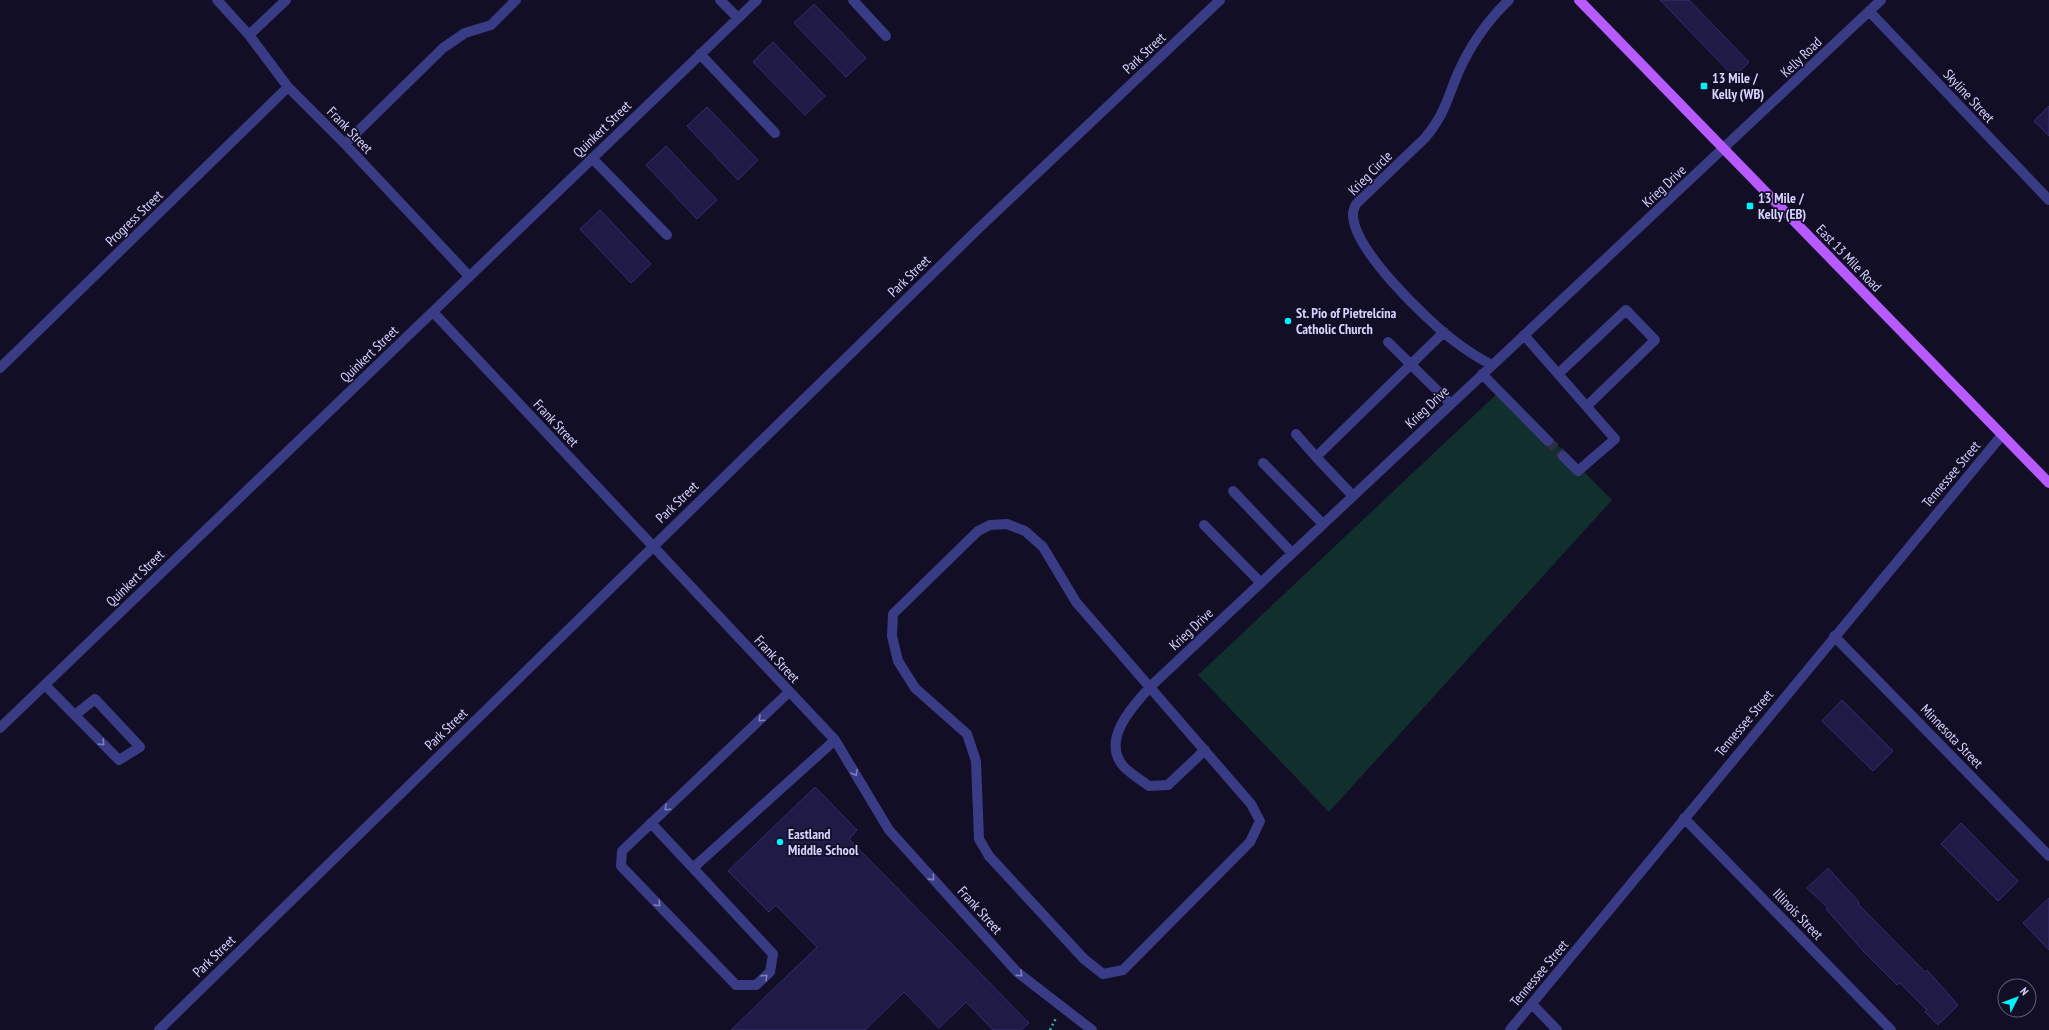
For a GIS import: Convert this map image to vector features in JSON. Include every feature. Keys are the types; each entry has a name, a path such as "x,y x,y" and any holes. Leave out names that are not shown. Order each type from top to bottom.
{"main road":[{"name":"East 13 Mile Road","path":"1579,0 1723,150 2049,483"}],"street":[{"name":"Frank Street","path":"217,0 250,35 288,88 345,144 468,276"},
{"path":"250,35 286,0"},
{"path":"345,144 443,48 466,33 491,25 516,0"},
{"path":"720,0 738,18"},
{"name":"Quinkert Street","path":"0,728 433,312 468,276 757,0"},
{"path":"853,0 886,36"},
{"name":"Park Street","path":"158,1030 977,230 1220,0"},
{"name":"Krieg Circle","path":"1492,365 1471,353 1444,332 1425,316 1386,276 1360,237 1353,213 1356,204 1425,138 1434,127 1442,114 1470,48 1486,24 1509,0"},
{"name":"Kelly Road","path":"1723,150 1881,0"},
{"name":"Skyline Street","path":"1870,11 2049,200"},
{"path":"700,54 775,133"},
{"name":"Progress Street","path":"0,368 288,88"},
{"name":"Krieg Drive","path":"1205,750 1168,785 1149,786 1124,766 1115,750 1118,731 1132,708 1151,686 1482,374 1723,150"},
{"path":"592,158 667,235"},
{"path":"1558,374 1626,310 1655,340 1587,406"},
{"name":"Frank Street","path":"433,312 835,740 890,830 1017,972 1092,1030"},
{"path":"1316,457 1444,332"},
{"path":"1524,335 1615,439 1578,471 1563,456"},
{"path":"1388,342 1451,404"},
{"path":"1482,374 1548,441"},
{"path":"1296,434 1353,496"},
{"name":"Tennessee Street","path":"1510,1030 1834,636 2002,435"},
{"path":"1263,463 1323,524"},
{"path":"1233,491 1292,553"},
{"path":"1007,524 1025,531 1043,547 1076,602 1151,686 1205,750 1252,804 1260,821 1250,842 1123,970 1103,974 1084,959 989,856 979,839 976,760 967,734 916,688 898,661 892,636 892,614 978,532 990,525 1007,524"},
{"path":"1204,525 1261,583"},
{"name":"Minnesota Street","path":"1834,636 2049,856"},
{"path":"45,685 119,760 140,747 95,699 75,715"},
{"path":"651,823 773,954 770,972 756,985 736,985 621,866 622,851 651,823 789,692"},
{"path":"693,868 835,740"},
{"name":"Illinois Street","path":"1684,818 1891,1030"},
{"path":"1532,1004 1557,1030"}],"green space":[{"path":"1502,389 1612,500 1329,812 1198,675"}],"building":[{"path":"1660,0 1689,0 1749,62 1734,77"},
{"path":"814,4 866,58 846,77 794,23"},
{"path":"773,42 825,96 805,115 753,62"},
{"path":"2049,106 2049,136 2034,121"},
{"path":"707,107 758,160 738,180 687,126"},
{"path":"666,146 717,200 697,219 646,165"},
{"path":"600,210 651,264 631,283 580,229"},
{"path":"1842,700 1893,751 1873,771 1822,721"},
{"path":"815,787 857,830 849,839 1029,1023 1021,1030 993,1030 966,1002 939,1028 904,992 865,1030 731,1030 817,947 776,905 769,912 728,871"},
{"path":"1961,823 2018,881 1998,901 1941,844"},
{"path":"1828,868 1859,902 1858,904 1925,972 1927,970 1958,1005 1938,1025 1925,1012 1927,1010 1900,983 1897,985 1864,952 1826,909 1828,908 1807,888"},
{"path":"2049,898 2049,950 2023,923"}],"tunnel":[{"path":"1548,441 1563,456"}],"place":[{"name":"13 Mile / Kelly (WB)","path":"1704,86"},
{"name":"13 Mile / Kelly (EB)","path":"1750,206"},
{"name":"St. Pio of Pietrelcina Catholic Church","path":"1288,321"},
{"name":"Eastland Middle School","path":"780,842"}]}
